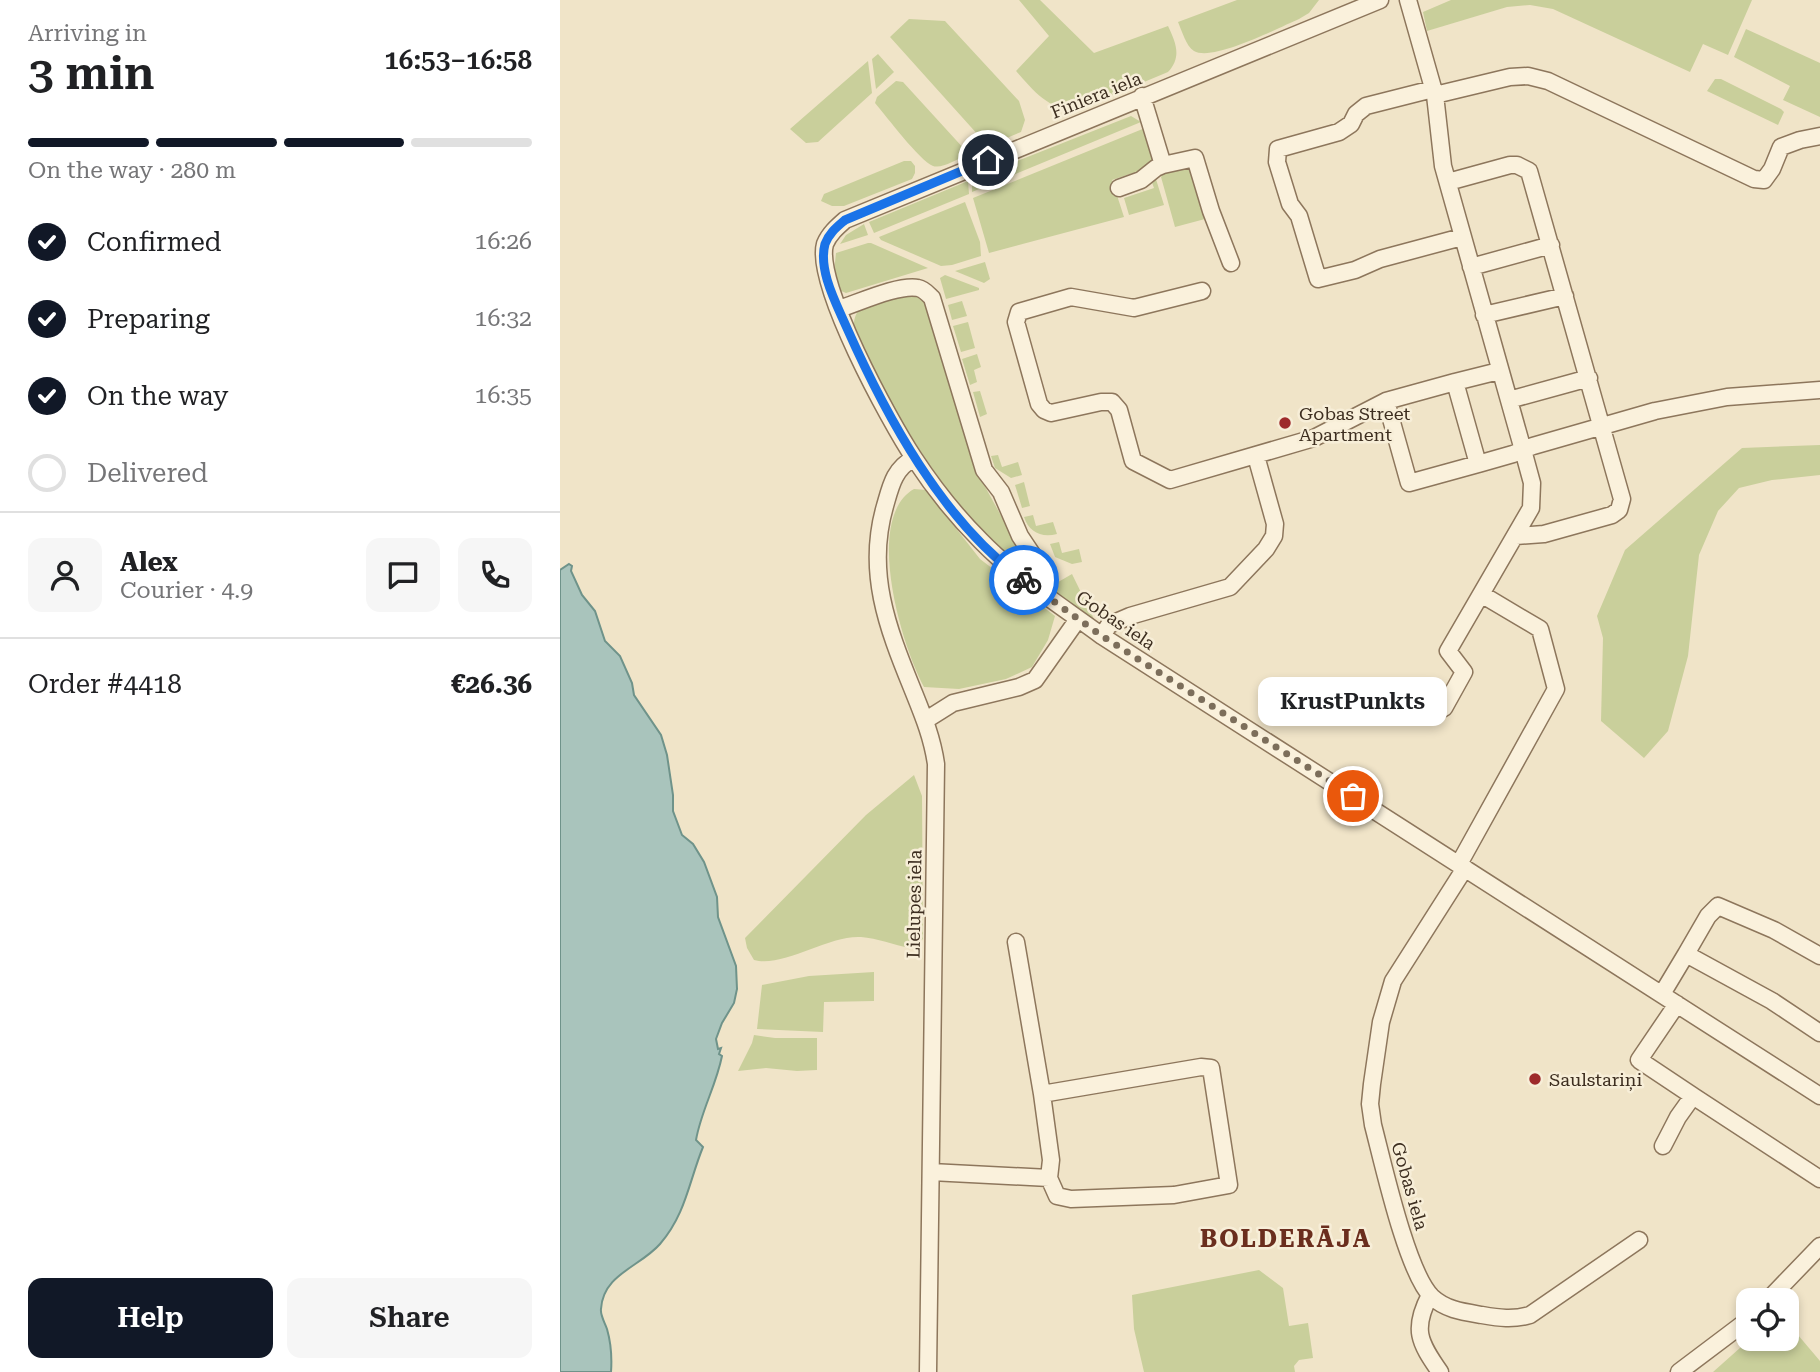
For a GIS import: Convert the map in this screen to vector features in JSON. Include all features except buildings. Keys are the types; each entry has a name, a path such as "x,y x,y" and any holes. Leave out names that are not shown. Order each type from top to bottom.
{"street":[{"name":"Finiera iela","path":"831,232 845,220 862,212 1142,96 1342,7 1380,0"},
{"path":"1408,0 1434,92 1443,166 1523,450 1533,495 1531,508 1516,536 1448,651 1464,672 1444,708"},
{"path":"1462,237 1318,279 1299,216 1290,204 1277,162 1278,149 1339,131 1351,124 1356,114 1366,106 1510,77 1528,76 1548,81 1754,179 1764,180 1781,147 1800,139 1820,136"},
{"path":"1142,96 1163,165"},
{"path":"1119,188 1141,180 1163,165 1195,158 1231,263"},
{"path":"1448,182 1510,165 1523,167 1531,176 1622,499 1619,510 1612,515 1544,534 1516,536"},
{"name":"Gobas iela","path":"831,232 825,244 825,262 839,309 880,399 914,458 979,539 1019,577 1102,636 1820,1096"},
{"path":"1471,267 1551,245"},
{"path":"839,309 904,288 917,288 932,298 984,470 1001,492 1020,537 1044,572 1036,589"},
{"path":"1202,291 1134,309 1071,297 1019,312 1016,322 1044,410 1051,413 1101,401 1112,402 1119,410 1133,461 1170,480 1314,439 1386,401 1499,371"},
{"path":"1484,315 1565,296"},
{"path":"1509,400 1589,378"},
{"path":"1455,382 1478,464"},
{"path":"1386,401 1409,483 1655,411 1727,397 1820,390"},
{"path":"1102,636 1110,625 1130,616 1230,587 1266,549 1274,536 1275,524 1256,456"},
{"name":"Lielupes iela","path":"914,458 901,466 890,487 878,530 877,556 883,604 890,629 926,720 936,764 928,1372"},
{"path":"1462,866 1556,689 1541,629 1481,594"},
{"path":"926,720 953,703 1019,687 1035,680 1078,619"},
{"name":"Gobas iela","path":"1430,1295 1409,1252 1373,1125 1370,1104 1381,1022 1393,981 1462,866"},
{"path":"1662,994 1707,916 1718,906 1774,930 1820,956"},
{"path":"1016,942 1042,1094 1051,1160 1049,1178 1057,1196 1071,1199 1174,1195 1229,1185 1211,1068 1042,1094"},
{"path":"1686,954 1772,1001 1820,1033"},
{"path":"1677,1004 1639,1060 1820,1180"},
{"path":"1663,1146 1693,1096"},
{"path":"931,1172 1049,1178"},
{"path":"1440,1372 1422,1347 1419,1332 1421,1311 1430,1295 1455,1310 1507,1319 1519,1318 1530,1315 1639,1240"},
{"path":"1780,1288 1820,1246"},
{"path":"1679,1372 1736,1329"}],"green space":[{"path":"1019,0 1040,0 1094,53 1168,26 1175,44 1175,61 1168,72 1077,110 1058,107 1042,98 1016,71 1049,36"},
{"path":"1237,0 1319,0 1309,13 1299,19 1246,43 1215,52 1203,53 1191,49 1178,22"},
{"path":"1451,0 1752,0 1728,55 1703,44 1690,72 1553,9 1530,5 1507,7 1427,31 1423,12"},
{"path":"909,19 945,21 1019,101 1025,120 1021,132 988,146 890,37"},
{"path":"1746,29 1820,63 1820,117 1783,100 1790,86 1734,57"},
{"path":"878,54 894,72 876,89 872,59"},
{"path":"868,61 872,93 818,142 806,143 790,129"},
{"path":"1715,79 1721,79 1781,109 1784,112 1778,125 1707,91"},
{"path":"896,81 903,82 966,151 965,156 937,167 927,162 912,147 875,103 877,97"},
{"path":"1131,116 1141,122 972,192 972,179"},
{"path":"1145,128 1154,160 1148,168 1112,180 1124,217 989,253 973,198"},
{"path":"904,161 911,161 915,166 912,179 844,206 832,206 821,201 824,194"},
{"path":"1185,167 1191,172 1205,219 1175,227 1161,177 1164,172"},
{"path":"1155,176 1164,205 1129,215 1124,198 1154,188 1150,177"},
{"path":"968,181 969,194 874,233 869,222"},
{"path":"965,202 980,242 981,256 941,266 879,237"},
{"path":"864,224 868,235 840,244 846,235"},
{"path":"868,243 928,268 846,293 841,291 834,272 836,253"},
{"path":"985,262 990,279 984,283 955,271"},
{"path":"945,275 979,290 946,299 940,278"},
{"path":"908,293 920,295 926,301 977,472 1032,572 1030,575 1011,560 952,496 900,418 856,334 855,319 862,306"},
{"path":"962,301 967,316 952,320 948,305"},
{"path":"968,322 975,348 961,352 953,326"},
{"path":"977,354 981,367 974,370 977,382 970,385 962,359"},
{"path":"980,391 987,414 980,417 973,392"},
{"path":"1820,445 1820,475 1772,480 1739,488 1718,511 1699,555 1688,656 1668,731 1644,758 1601,721 1603,638 1597,616 1625,550 1742,448"},
{"path":"998,455 1002,467 1018,462 1022,475 1011,478 995,468 991,456"},
{"path":"1024,482 1030,506 1022,508 1015,485"},
{"path":"914,489 926,490 980,559 1055,616 1048,640 1032,667 1006,679 959,689 924,687 906,643 898,614 889,554 891,527 899,504"},
{"path":"1033,515 1036,526 1053,522 1057,534 1046,535 1032,530 1024,517"},
{"path":"1059,542 1062,553 1079,549 1082,562 1072,564 1055,557 1050,544"},
{"path":"1072,574 1094,619 1048,590"},
{"path":"914,775 922,796 923,939 910,948 861,937 848,938 792,956 766,961 754,960 745,938 866,815"},
{"path":"874,972 874,1001 824,1002 823,1032 757,1029 762,985 809,976"},
{"path":"754,1035 817,1038 817,1070 766,1068 738,1071"},
{"path":"1259,1270 1283,1288 1289,1326 1308,1323 1313,1358 1299,1360 1294,1366 1295,1372 1144,1372 1134,1329 1132,1295"},
{"path":"1799,1336 1820,1361 1820,1372 1713,1372 1737,1351 1799,1351"}],"water":[{"path":"569,564 582,595 595,611 605,641 620,656 632,683 634,695 661,735 667,755 673,811 682,835 693,844 704,862 717,897 718,917 736,966 737,989 734,1003 716,1039 718,1049 721,1048 719,1054 722,1056 696,1140 703,1147 681,1209 660,1244 615,1279 603,1297 601,1311 609,1340 611,1372 560,1372 560,570"}],"way so far":[{"path":"1024,580 1102,636 1353,796"}],"place":[{"name":"Gobas Street Apartment","path":"1285,423"},
{"name":"KrustPunkts","path":"1353,796"},
{"name":"Saulstariņi","path":"1535,1079"}],"district":[{"name":"BOLDERĀJA","path":"1286,1239"}],"route":[{"path":"988,160 845,220 831,232 824,254 831,288 855,346 880,399 914,458 960,518 1024,580"}]}
